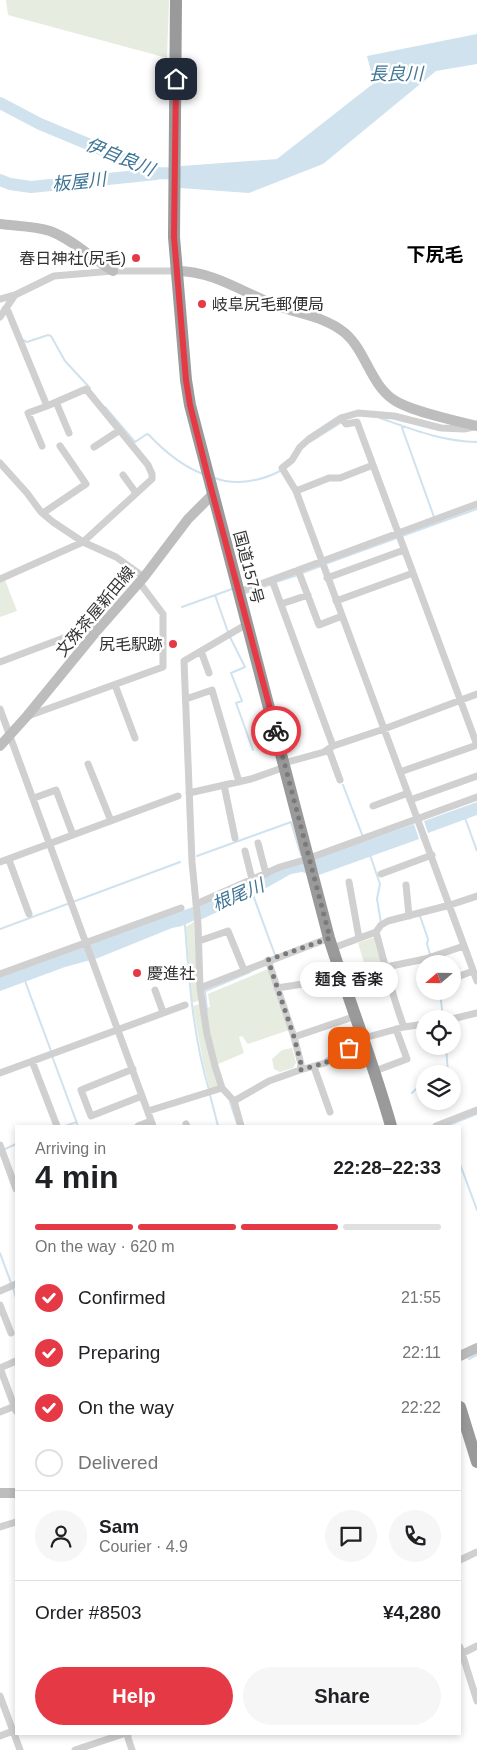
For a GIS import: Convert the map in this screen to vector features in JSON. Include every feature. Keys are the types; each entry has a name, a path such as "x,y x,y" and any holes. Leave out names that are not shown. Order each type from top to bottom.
{"highway":[{"name":"国道157号","path":"176,0 174,237 186,380 190,405 331,943 342,979 376,1071 391,1125"},
{"path":"461,1410 477,1462"}],"main road":[{"path":"0,224 50,231 73,243 113,271"},
{"path":"178,268 209,277 280,307 328,322 345,333 359,350 385,393 395,401 422,411 477,426"},
{"name":"文殊茶屋新田線","path":"0,746 141,580 188,519 212,494"},
{"path":"461,1356 477,1348"},
{"path":"0,1493 15,1493"}],"street":[{"path":"0,299 15,295 54,276 178,268"},
{"path":"0,317 15,295"},
{"path":"5,309 8,311 47,406"},
{"path":"0,579 83,542 152,479 148,465 86,389 28,413 42,446"},
{"path":"56,402 69,434"},
{"path":"477,426 464,429 441,428 394,416 358,413 341,418 309,439 300,447 292,460 282,468 296,491 477,981"},
{"path":"341,418 346,424 357,422 477,745 400,772"},
{"path":"94,447 120,430"},
{"path":"43,513 86,484 60,446"},
{"path":"0,463 43,513 83,542 116,557 141,580 164,614 163,667 27,716"},
{"path":"296,491 329,478 340,478 373,465"},
{"path":"124,475 136,493"},
{"path":"238,589 272,580 477,504"},
{"path":"328,578 404,550"},
{"path":"298,570 319,625 342,616"},
{"path":"336,601 413,573"},
{"path":"272,580 331,748 340,780"},
{"path":"281,604 308,595"},
{"path":"241,1125 234,1101 222,1088 207,1034 200,988 199,941 192,862 184,661 247,624"},
{"path":"0,662 90,628 100,628"},
{"path":"200,651 209,673"},
{"path":"115,685 135,738"},
{"path":"186,699 212,690 239,782"},
{"path":"189,793 251,779 477,694"},
{"path":"0,709 152,1124"},
{"path":"88,764 111,821"},
{"path":"373,806 477,776"},
{"path":"224,785 235,838"},
{"path":"34,798 56,790 73,835"},
{"path":"0,862 178,796"},
{"path":"196,904 288,864 311,865 364,839 477,797"},
{"path":"258,843 266,874"},
{"path":"245,852 252,880"},
{"path":"381,874 432,856"},
{"path":"9,860 29,914"},
{"path":"349,882 359,938"},
{"path":"406,885 409,916"},
{"path":"200,988 268,960 331,943 359,938 376,932 381,925 388,921 477,896"},
{"path":"0,974 181,908"},
{"path":"199,941 228,931 244,970"},
{"path":"376,932 394,1000 404,1027"},
{"path":"277,988 342,979 387,970 464,946"},
{"path":"268,960 294,1037 301,1064 300,1070"},
{"path":"461,976 473,971"},
{"path":"156,990 163,1012"},
{"path":"0,1073 185,1005"},
{"path":"461,1017 477,1013"},
{"path":"294,1037 356,1016"},
{"path":"234,1101 269,1081 314,1067 334,1058 364,1038 416,1025"},
{"path":"376,1071 406,1059 396,1030"},
{"path":"32,1061 57,1125"},
{"path":"314,1067 330,1112"},
{"path":"132,1069 81,1090 91,1116 142,1096"},
{"path":"148,1111 222,1088"},
{"path":"439,1125 477,1110"},
{"path":"0,1144 15,1186"},
{"path":"8,1166 15,1163"},
{"path":"0,1291 15,1284"},
{"path":"0,1305 10,1333"},
{"path":"0,1412 15,1409 0,1368 15,1362"},
{"path":"0,1527 15,1522"},
{"path":"461,1560 477,1552"},
{"path":"477,1646 461,1650 476,1692 477,1701"},
{"path":"0,1696 20,1750"},
{"path":"0,1736 13,1731"},
{"path":"75,1750 100,1737 115,1735"},
{"path":"128,1735 132,1750"}],"shaded area":[{"path":"6,0 169,0 167,58 8,15"},
{"path":"5,580 17,611 0,617 0,582"},
{"path":"195,921 200,1000 192,1003 186,927"},
{"path":"375,937 385,972 368,976 358,943"},
{"path":"268,969 289,1030 248,1044 242,1036 239,1037 244,1053 216,1065 204,1009 210,1007 208,994"},
{"path":"200,1004 219,1086 210,1090 193,1006"},
{"path":"292,1048 296,1063 293,1068 280,1072 274,1069 272,1059 282,1050"}],"water":[{"name":"長良川","path":"477,34 477,64 436,71 323,164 249,193 180,188 181,166 277,159 374,83 367,56"},
{"path":"477,802 477,815 428,833 424,821"},
{"path":"414,824 419,839 319,875 314,859"},
{"name":"根尾川","path":"304,862 308,874 302,872 291,874 254,895 200,920 198,906 281,868"},
{"path":"193,907 195,920 182,926 172,928 98,958 65,967 0,991 0,976"}],"waterway":[{"name":"伊自良川","path":"0,103 40,124 158,173 185,174"},
{"name":"板屋川","path":"0,180 10,184 31,187 156,174"},
{"path":"23,340 27,342 48,335 51,336 65,361 90,388"},
{"path":"105,407 135,442 147,434 174,458 203,474"},
{"path":"380,418 416,431 451,440 477,442"},
{"path":"310,442 342,422"},
{"path":"401,425 434,517"},
{"path":"215,478 239,482 256,480 280,471"},
{"path":"325,564 477,509"},
{"path":"302,573 321,566"},
{"path":"276,582 298,575"},
{"path":"246,593 272,584"},
{"path":"182,607 232,589"},
{"path":"215,595 228,632"},
{"path":"230,637 245,667 231,673 242,701 236,703 253,750"},
{"path":"343,785 363,837"},
{"path":"465,818 477,851"},
{"path":"197,856 291,822 301,855"},
{"path":"370,855 380,884 377,899 381,923"},
{"path":"0,929 180,862"},
{"name":"根尾川","path":"253,895 275,955"},
{"path":"420,916 428,939 427,944 430,954"},
{"path":"185,925 195,1029 209,1090"},
{"path":"207,1011 205,991 250,972"},
{"path":"25,981 51,1051"},
{"path":"441,1000 442,1010"},
{"path":"447,1055 447,1065"},
{"path":"52,1056 78,1125"},
{"path":"412,1093 416,1089"},
{"path":"210,1095 218,1125"},
{"path":"230,1102 238,1125"},
{"path":"449,1125 477,1114"},
{"path":"68,1125 77,1122"},
{"path":"5,1149 15,1144"},
{"path":"461,1167 477,1210"},
{"path":"0,1253 11,1283"},
{"path":"13,1288 15,1295"},
{"path":"469,1359 477,1355"}],"way so far":[{"path":"276,731 330,938 268,960 294,1037 301,1064 300,1070 325,1063 349,1048"}],"place":[{"name":"春日神社(尻毛)","path":"136,258"},
{"name":"岐阜尻毛郵便局","path":"202,304"},
{"name":"尻毛駅跡","path":"173,644"},
{"name":"慶進社","path":"137,973"},
{"name":"麺食 香楽","path":"349,1048"}],"district":[{"name":"下尻毛","path":"435,254"}],"route":[{"path":"176,79 174,237 186,380 190,405 207,473 276,731"}]}
